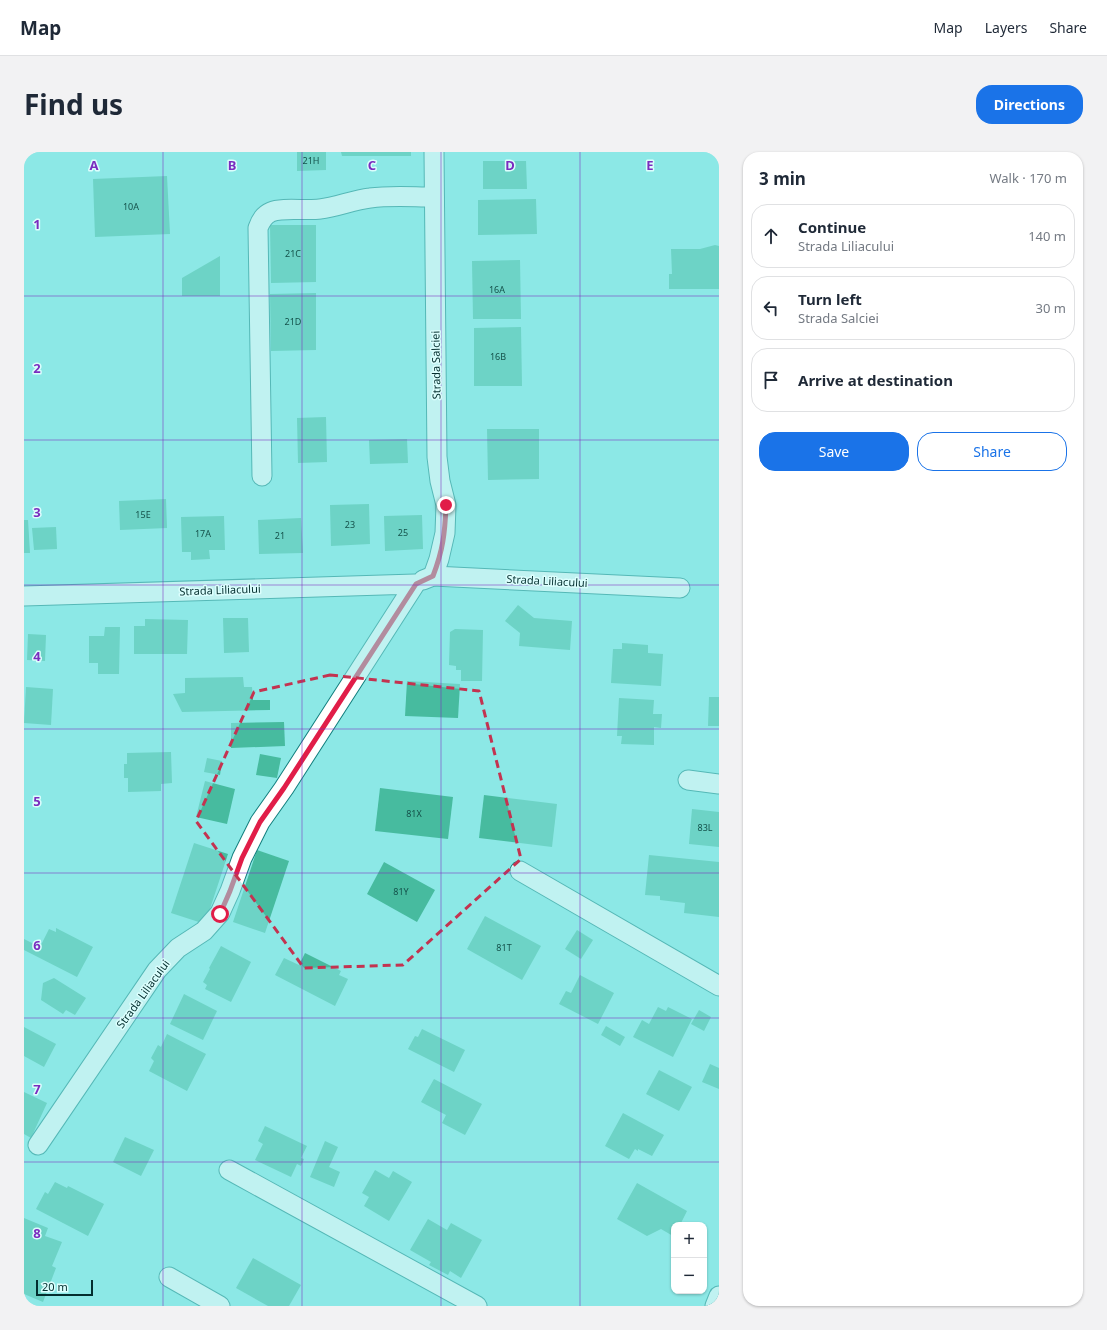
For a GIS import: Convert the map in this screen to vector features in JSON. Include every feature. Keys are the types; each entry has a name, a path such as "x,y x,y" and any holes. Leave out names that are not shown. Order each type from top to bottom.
{"street":[{"name":"Strada Salciei","path":"433,576 439,559 445,533 446,505 440,481 437,457 434,152"},
{"path":"262,476 258,228 261,220 265,215 273,211 318,210 371,198 434,197"},
{"name":"Strada Liliacului","path":"24,596 416,584 433,576 680,588"},
{"name":"Strada Liliacului","path":"38,1145 157,970 178,948 204,931 220,914 242,858 260,822 284,788 416,584"},
{"path":"688,780 719,784"},
{"path":"520,871 719,986"},
{"path":"229,1170 477,1306"},
{"path":"169,1277 220,1306"},
{"path":"715,1306 719,1296"}],"highlighted area":[{"path":"330,675 479,691 521,859 403,965 304,968 196,821 254,692"}],"building":[{"path":"297,152 326,152 326,170 297,171"},
{"path":"341,152 411,152 411,156 342,156"},
{"path":"483,161 526,161 527,189 483,189"},
{"path":"167,176 170,234 95,237 93,179"},
{"path":"536,199 537,234 478,235 478,200"},
{"path":"270,225 316,225 316,282 271,283"},
{"path":"715,245 719,246 719,289 669,289 669,274 672,274 671,249 700,249"},
{"path":"220,256 220,296 182,296 182,278"},
{"path":"520,260 521,319 473,319 472,261"},
{"path":"316,293 316,350 271,351 270,294"},
{"path":"521,327 522,386 474,386 474,328"},
{"path":"326,417 327,462 298,463 297,418"},
{"path":"487,429 539,429 539,479 488,480"},
{"path":"407,439 408,463 370,464 369,440"},
{"path":"166,499 167,528 120,530 119,501"},
{"path":"369,504 370,544 331,546 330,505"},
{"path":"422,515 423,549 385,551 384,516"},
{"path":"224,516 225,550 209,550 210,559 191,560 191,552 182,552 181,517"},
{"path":"301,518 303,553 259,554 258,520"},
{"path":"24,520 28,520 30,553 24,553"},
{"path":"56,527 57,549 34,550 32,528"},
{"path":"518,605 534,618 572,621 570,650 519,646 520,633 505,621"},
{"path":"223,618 248,618 249,652 224,653"},
{"path":"145,619 188,620 187,654 134,654 134,626 145,626"},
{"path":"105,627 120,627 119,674 98,674 98,663 89,663 89,636 104,636"},
{"path":"455,629 483,630 482,681 461,681 461,670 456,670 456,666 449,665 450,632"},
{"path":"28,634 46,635 45,661 27,660"},
{"path":"622,643 648,645 648,653 663,654 661,686 611,683 613,649 622,649"},
{"path":"243,677 244,687 252,687 253,700 270,700 270,710 182,712 173,694 185,693 185,678"},
{"path":"407,681 460,684 458,718 405,716"},
{"path":"26,687 53,689 51,725 24,723"},
{"path":"709,697 719,697 719,726 708,726"},
{"path":"619,698 654,700 653,714 662,714 661,728 654,727 654,745 621,744 622,736 617,736"},
{"path":"284,722 285,746 231,748 231,723"},
{"path":"171,752 172,783 161,784 161,791 128,792 128,778 124,778 124,764 127,764 127,753"},
{"path":"260,754 281,758 277,778 256,775"},
{"path":"207,758 222,761 220,775 204,772"},
{"path":"205,781 235,789 227,824 196,817"},
{"path":"380,788 453,797 448,839 375,831"},
{"path":"484,795 557,804 552,847 479,838"},
{"path":"692,809 719,812 719,847 689,844"},
{"path":"194,843 228,854 205,924 171,913"},
{"path":"257,850 289,861 265,933 233,922"},
{"path":"649,855 719,862 719,917 684,913 685,903 660,900 660,896 645,895"},
{"path":"384,862 435,890 417,922 367,894"},
{"path":"485,916 541,946 522,980 467,949"},
{"path":"56,928 93,947 77,977 24,950 24,939 40,947 49,929 56,932"},
{"path":"577,930 593,940 581,959 565,949"},
{"path":"221,946 251,962 231,1002 205,989 207,985 203,982"},
{"path":"305,953 341,971 339,975 348,979 335,1006 275,975 284,958 299,965"},
{"path":"580,975 614,993 598,1024 559,1004 566,991 571,993"},
{"path":"54,978 86,998 75,1015 66,1010 63,1014 41,1000 43,983"},
{"path":"184,994 217,1011 203,1040 170,1024"},
{"path":"658,1007 666,1011 668,1007 692,1019 673,1057 633,1037 642,1020 649,1024"},
{"path":"699,1010 711,1017 704,1031 691,1024"},
{"path":"606,1026 625,1037 620,1046 601,1035"},
{"path":"24,1027 56,1044 44,1067 24,1056"},
{"path":"422,1029 465,1050 454,1072 408,1049 415,1036 418,1037"},
{"path":"167,1034 206,1054 187,1091 149,1071 154,1061 151,1058 158,1045 161,1047"},
{"path":"710,1064 719,1068 719,1089 702,1082"},
{"path":"659,1070 692,1087 679,1111 646,1094"},
{"path":"434,1079 482,1104 465,1135 442,1123 446,1115 421,1102"},
{"path":"24,1092 47,1103 31,1138 24,1134"},
{"path":"623,1113 664,1135 652,1156 635,1149 629,1159 605,1146"},
{"path":"265,1126 307,1146 301,1158 304,1159 301,1166 297,1164 291,1177 255,1160 263,1144 258,1141"},
{"path":"125,1137 154,1150 141,1176 113,1162"},
{"path":"325,1141 338,1147 329,1167 340,1172 334,1187 310,1177"},
{"path":"375,1170 389,1178 393,1171 412,1182 389,1221 364,1206 369,1197 362,1193"},
{"path":"55,1182 67,1188 68,1186 104,1204 88,1236 36,1209 45,1192 48,1194"},
{"path":"637,1183 687,1211 682,1222 671,1222 671,1235 661,1229 647,1236 617,1219"},
{"path":"24,1218 48,1228 45,1236 62,1242 52,1266 56,1268 43,1302 24,1294"},
{"path":"428,1219 447,1230 451,1223 482,1240 461,1278 450,1271 448,1275 429,1265 431,1262 410,1250"},
{"path":"253,1258 301,1285 289,1306 268,1306 236,1288"}],"route":[{"path":"220,914 242,858 260,822 284,788 416,584 433,576 439,559 445,533 446,505"}]}
